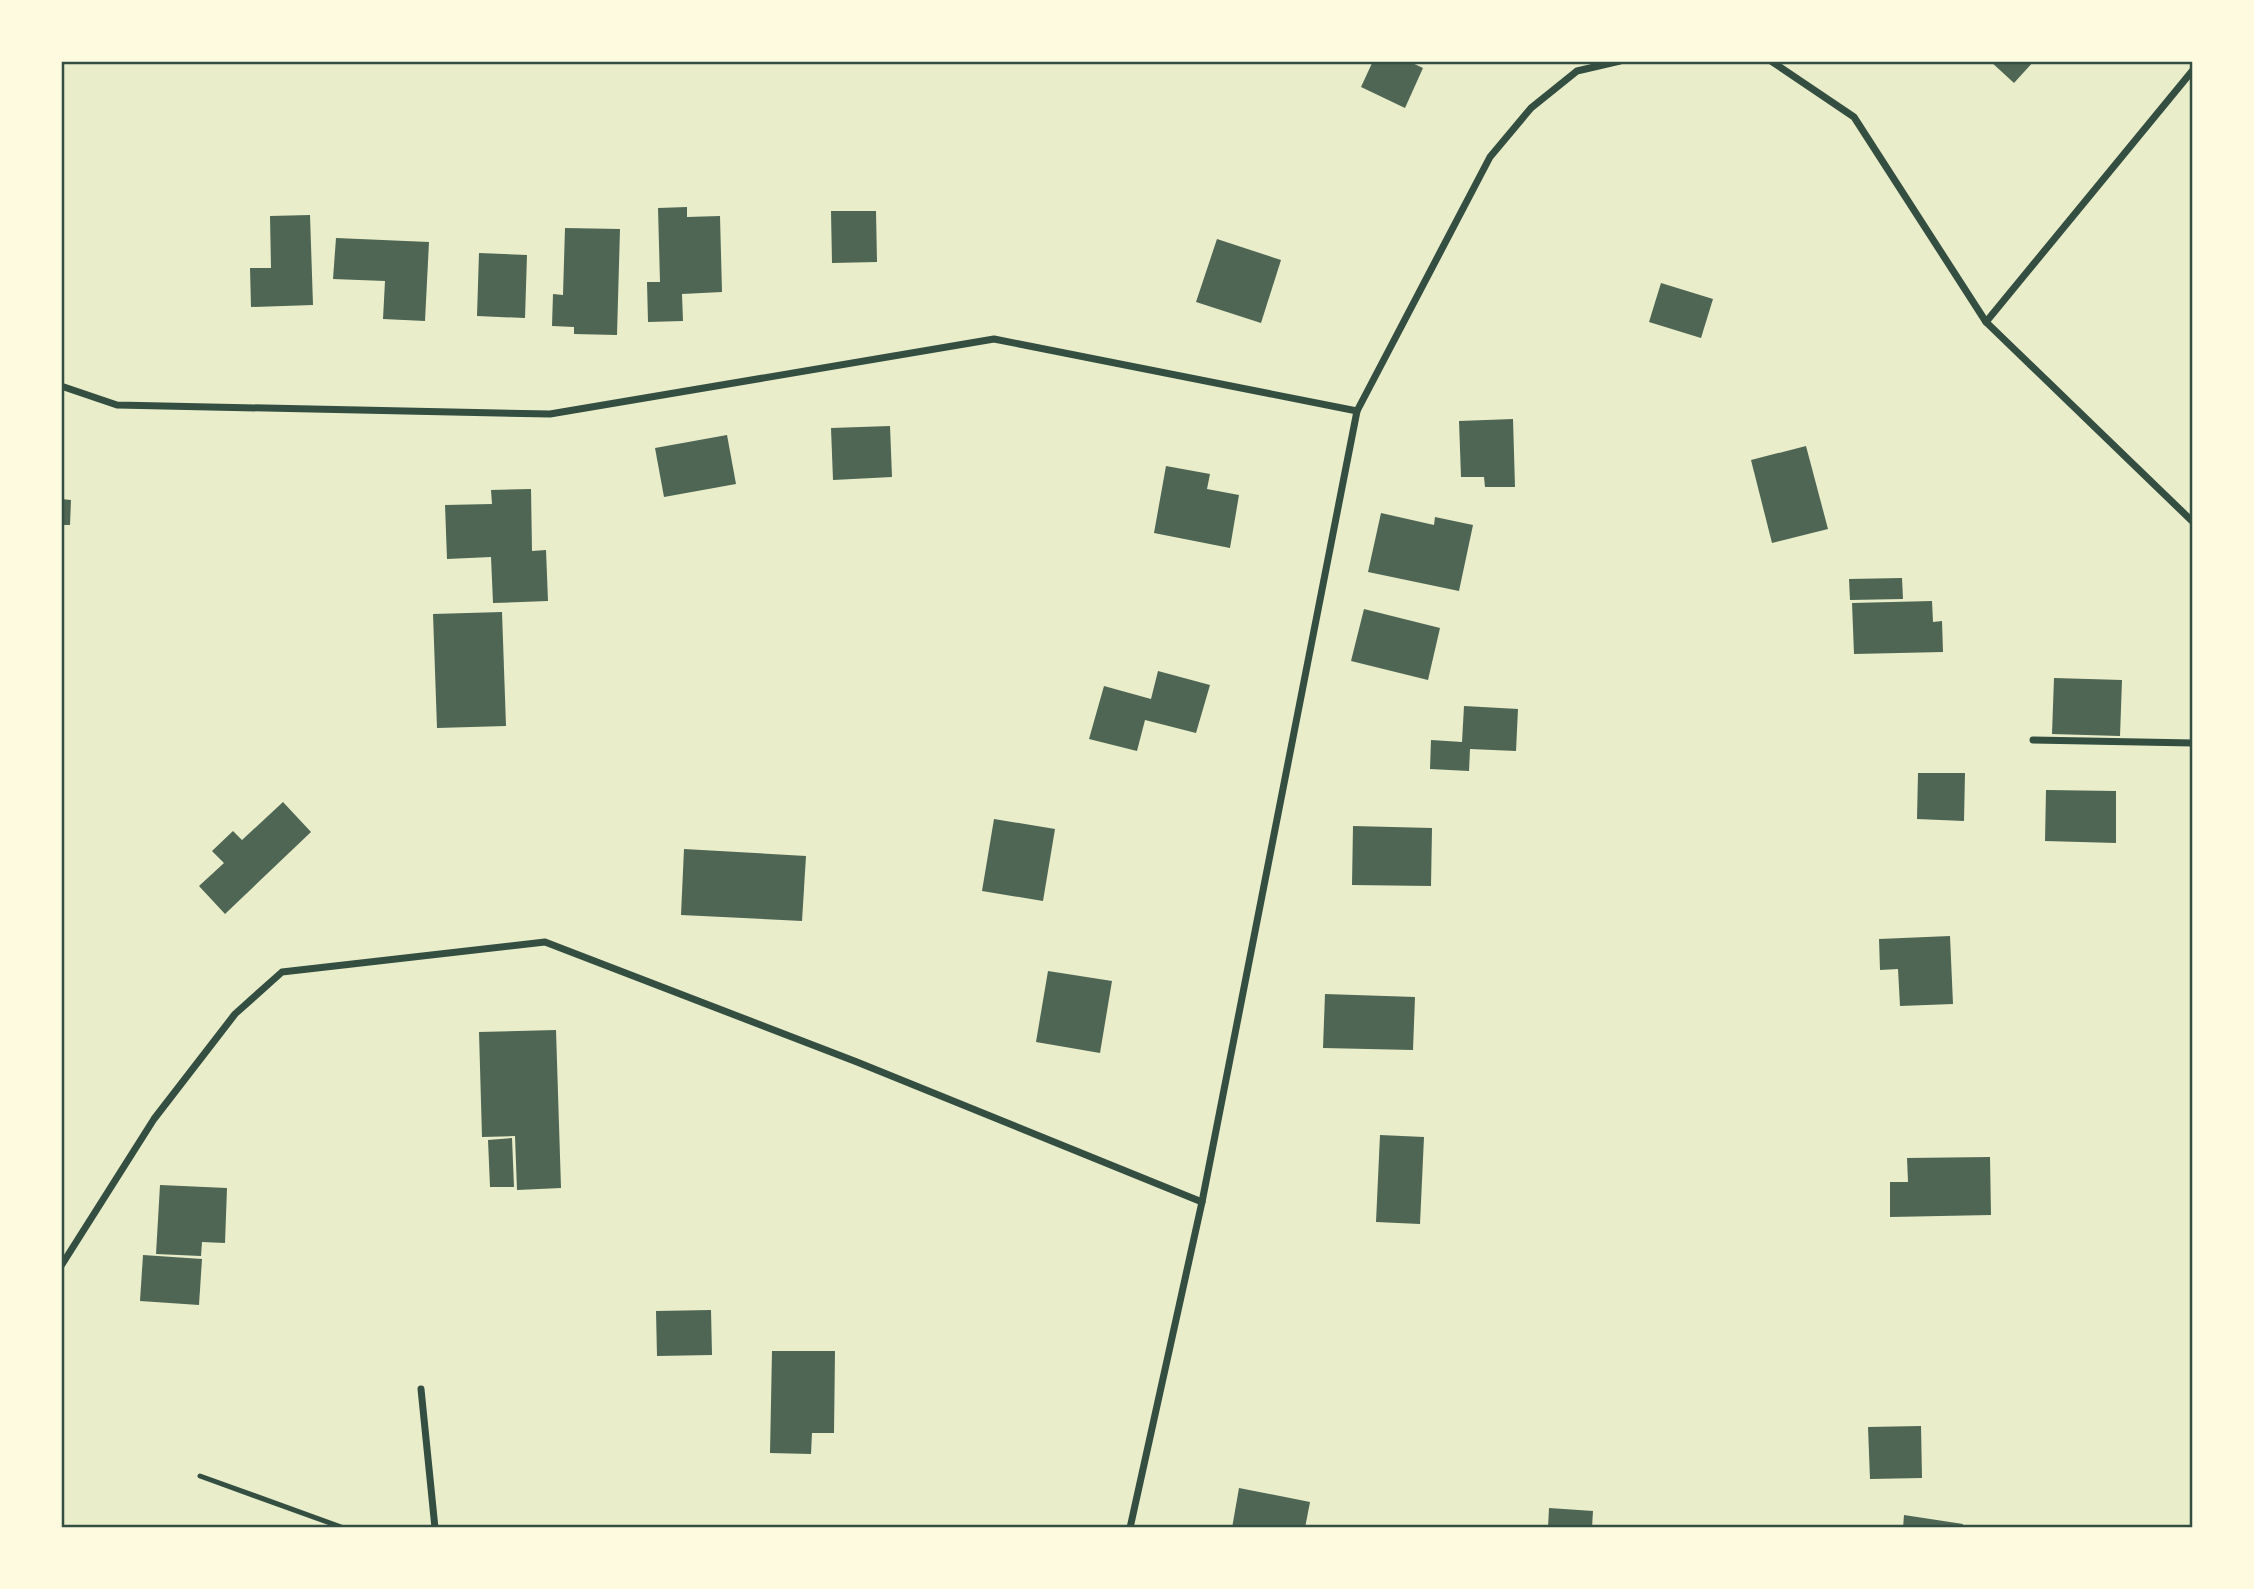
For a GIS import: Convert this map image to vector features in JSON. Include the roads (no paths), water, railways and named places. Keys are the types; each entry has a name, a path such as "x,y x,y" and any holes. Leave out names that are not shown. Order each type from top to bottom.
{"street":[{"path":"1129,1528 1202,1202 1357,411 1490,157 1531,108 1577,71 1620,61"},
{"path":"1771,61 1854,117 1986,322 2193,522"},
{"path":"1986,322 2193,70"},
{"path":"61,386 117,405 550,414 994,339 1357,411"},
{"path":"2034,740 2193,743"},
{"path":"61,1266 154,1119 235,1014 282,972 545,942 857,1062 1202,1202"},
{"path":"421,1389 435,1528"}],"lane":[{"path":"200,1476 344,1528"}]}
